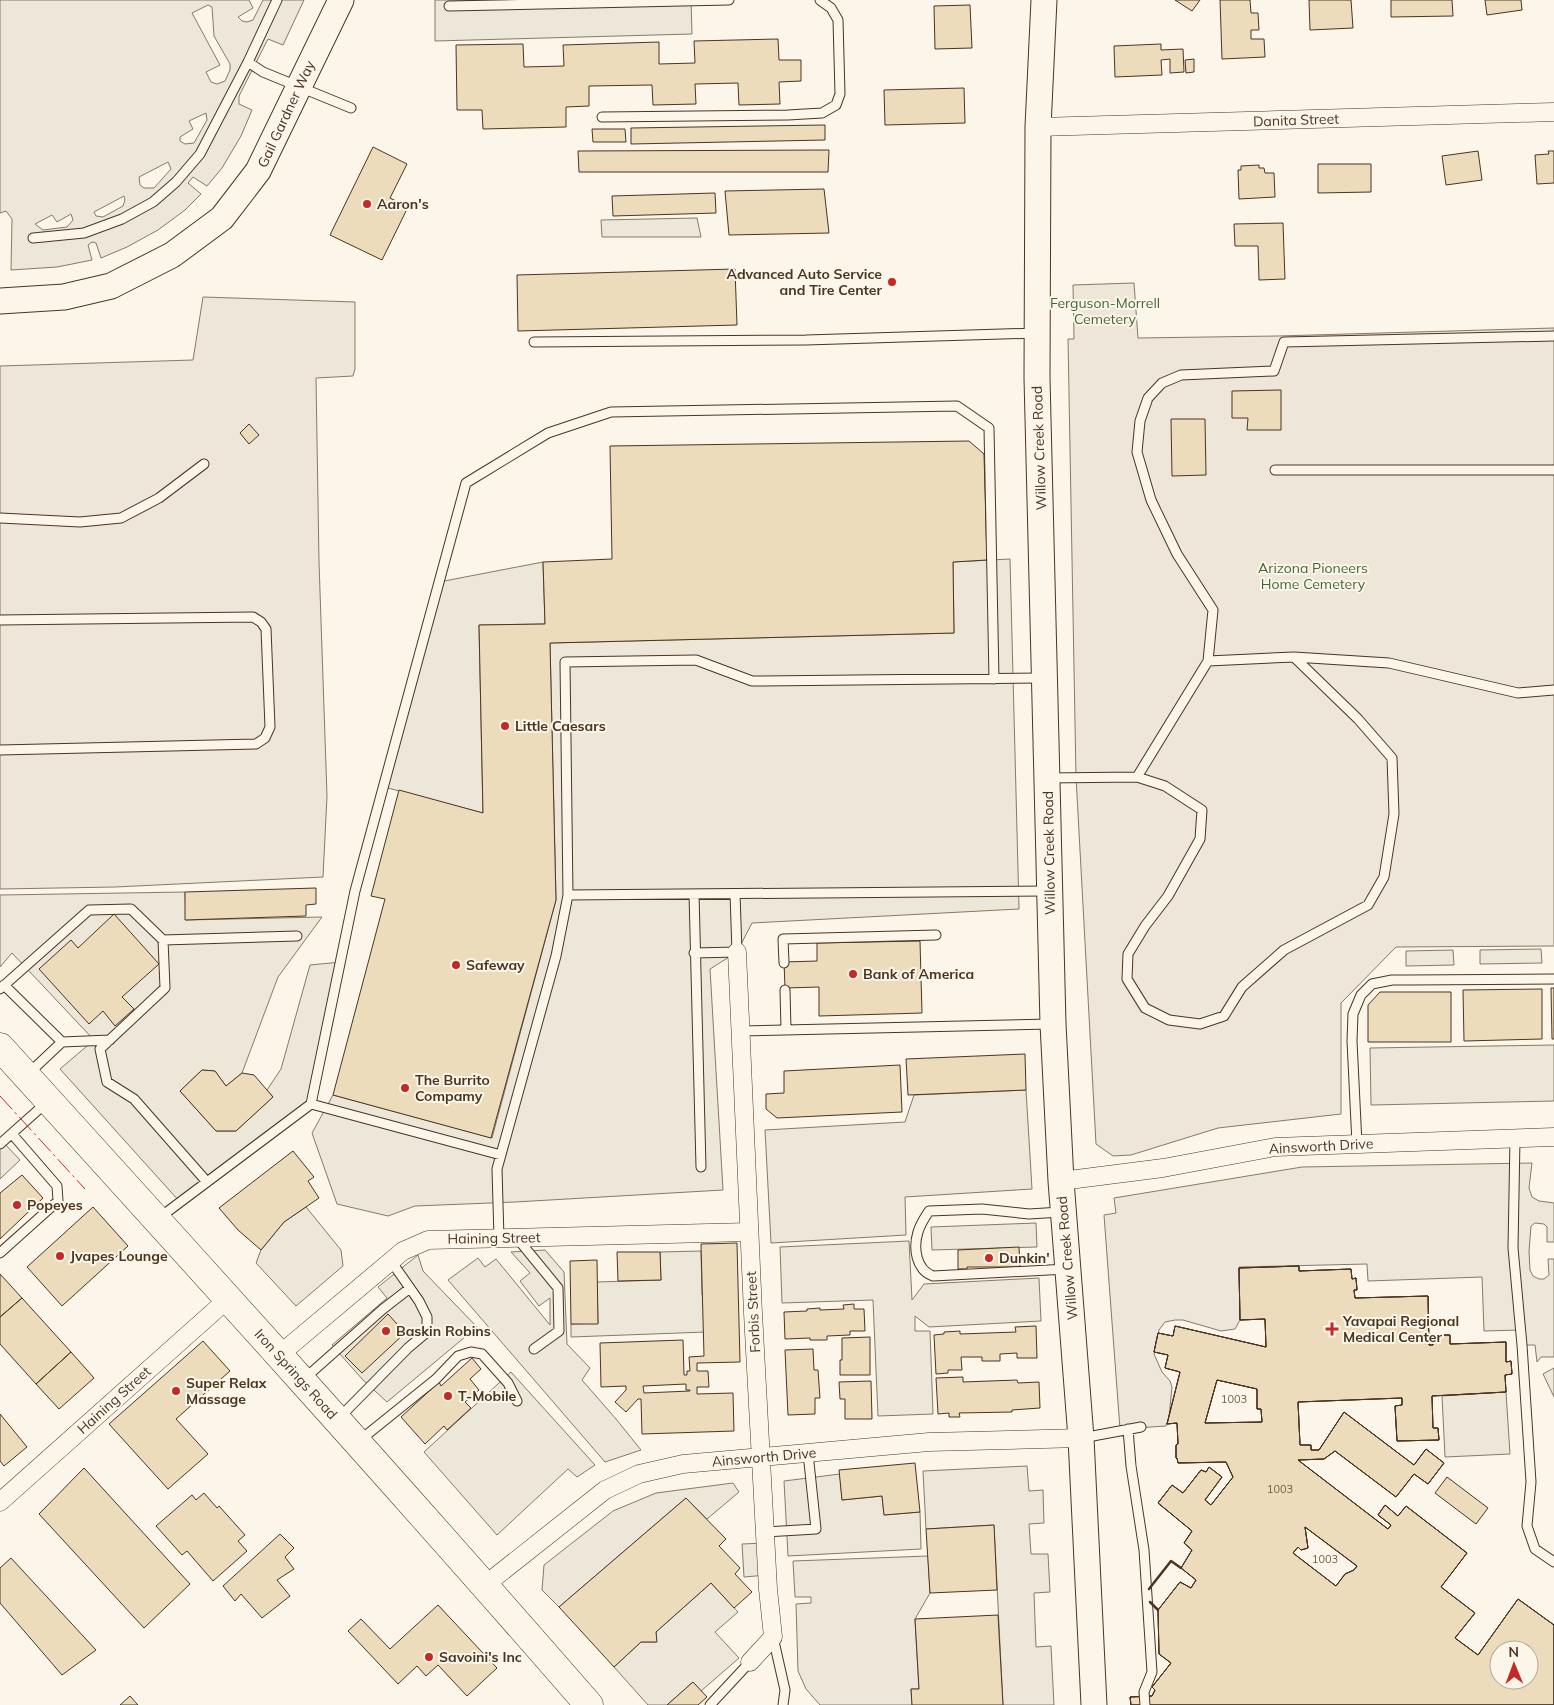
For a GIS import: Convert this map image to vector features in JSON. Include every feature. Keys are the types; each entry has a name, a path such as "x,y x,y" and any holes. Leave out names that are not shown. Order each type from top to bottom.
{"main road":[{"name":"Gail Gardner Way","path":"0,301 64,297 111,286 172,255 222,218 258,172 341,0"},
{"name":"Willow Creek Road","path":"1044,0 1038,127 1037,378 1053,1024 1061,1181 1081,1438 1094,1705"},
{"name":"Iron Springs Road","path":"0,1047 229,1298 485,1585 589,1705"}],"street":[{"name":"Danita Street","path":"1038,127 1554,112"},
{"name":"Forbis Street","path":"737,952 760,1457 768,1589 773,1637"},
{"name":"Ainsworth Drive","path":"1061,1181 1162,1168 1275,1147 1554,1137"},
{"name":"Haining Street","path":"279,1355 403,1252 428,1240 749,1232"},
{"name":"Haining Street","path":"0,1502 229,1298"},
{"name":"Ainsworth Drive","path":"485,1585 605,1490 639,1474 683,1464 929,1442 1081,1438"},
{"path":"750,1662 773,1637"}],"lane":[{"path":"33,238 84,233 122,219 153,202 176,182 200,154 248,62 277,0"},
{"path":"449,6 729,0"},
{"path":"602,117 822,113 836,105 840,94 838,20 831,8 820,0"},
{"path":"248,62 263,72 351,108"},
{"path":"534,342 806,340 1037,333"},
{"path":"1137,777 1208,661 1213,610 1177,554 1151,500 1137,452 1140,421 1148,398 1162,383 1181,375 1274,371 1284,342 1554,336"},
{"path":"157,1220 311,1104 355,891 466,483 548,432 611,412 957,406 989,428 994,679"},
{"path":"0,518 80,522 121,518 159,498 204,464"},
{"path":"1275,470 1554,470"},
{"path":"0,620 253,617 262,622 266,629 270,727 265,738 256,744 0,750"},
{"path":"1208,661 1294,657 1389,664 1518,693 1554,690"},
{"path":"1047,778 1137,777 1165,786 1202,810 1200,839 1168,896 1144,926 1128,954 1127,979 1145,1008 1169,1020 1200,1024 1224,1016 1242,987 1284,950 1368,905 1384,877 1394,814 1392,758 1358,719 1294,657"},
{"path":"499,1238 497,1169 556,956 568,896 564,662 696,660 752,682 1045,678"},
{"path":"568,896 1050,891"},
{"path":"694,894 694,953 701,1167"},
{"path":"694,953 737,952 735,894"},
{"path":"62,1042 2,987 89,910 132,909 163,940 165,988 100,1049 107,1082 134,1099 207,1182"},
{"path":"784,963 783,939 936,935"},
{"path":"163,940 297,936"},
{"path":"1357,1144 1352,1041 1353,1014 1360,995 1372,984 1392,980 1554,979"},
{"path":"784,990 786,1030"},
{"path":"740,1031 1053,1024"},
{"path":"26,1076 62,1042 110,1040"},
{"path":"0,1144 49,1101"},
{"path":"311,1104 501,1155"},
{"path":"0,1253 58,1202 57,1186 12,1134"},
{"path":"1515,1138 1513,1248 1522,1345 1530,1482 1527,1526 1536,1549 1554,1562"},
{"path":"1064,1212 1029,1214 982,1209 929,1211 918,1231 916,1243 917,1261 927,1274 933,1276 1068,1269"},
{"path":"517,1237 558,1288 559,1331 534,1349"},
{"path":"337,1420 401,1355 427,1332 427,1317 419,1301 391,1262"},
{"path":"302,1381 383,1309 410,1288"},
{"path":"358,1443 436,1379 458,1356 471,1352 482,1354 508,1382 517,1401"},
{"path":"1081,1438 1141,1427"},
{"path":"1128,1429 1131,1466 1144,1550 1152,1672 1144,1692 1145,1705"},
{"path":"765,1532 816,1529 808,1453"},
{"path":"773,1637 785,1690 783,1705"},
{"path":"710,1705 750,1662"}],"green space":[{"name":"Arizona Pioneers Home Cemetery","path":"1134,283 1138,338 1554,328 1554,946 1396,947 1341,1003 1341,1114 1218,1128 1131,1155 1113,1156 1096,1144 1076,777 1068,339 1074,339 1073,285"},
{"path":"203,297 355,302 355,369 353,376 316,378 319,562 327,796 323,877 115,887 0,889 0,366 193,360"}],"shaded area":[{"path":"0,0 249,0 253,8 238,17 242,21 247,22 253,20 263,0 304,0 283,45 268,39 239,96 239,104 252,110 241,136 222,168 207,186 193,177 188,183 201,194 185,210 158,230 127,247 101,258 96,243 92,242 88,245 92,260 57,267 11,270 12,219 6,211 0,213","holes":["208,5 212,7 214,36 230,64 230,70 225,81 217,84 211,82 206,72 220,65 192,13","206,113 207,120 194,143 185,144 180,141 180,137 193,129 189,121","168,162 171,169 154,188 144,188 140,185 139,177","124,196 123,206 103,217 96,216 94,212","71,214 73,220 67,227 43,230 35,224 52,215 57,222"]},
{"path":"435,0 691,0 692,34 435,41"},
{"path":"697,218 701,237 602,237 601,220"},
{"path":"1010,559 1019,909 752,923 737,952 710,969 723,1190 415,1206 388,1216 337,1204 312,1133 333,1095 492,1138 556,900 550,643 954,633 953,562"},
{"path":"543,562 545,624 479,625 483,813 384,787 439,582"},
{"path":"185,892 186,920 322,917 278,977 242,1073 226,1086 215,1071 202,1070 180,1091 216,1131 236,1131 273,1097 267,1090 281,1069 310,965 341,962 311,1104 180,1202 60,1069 94,1040 12,953 0,967 0,895"},
{"path":"1541,949 1542,963 1480,964 1480,950"},
{"path":"1453,950 1454,965 1406,966 1406,951"},
{"path":"1554,1045 1554,1101 1371,1105 1370,1048"},
{"path":"1026,1090 1032,1189 905,1197 906,1235 771,1243 765,1130 905,1122 914,1095"},
{"path":"3,1142 20,1160 0,1179 0,1144"},
{"path":"1532,1163 1529,1188 1532,1197 1539,1201 1554,1203 1554,1242 1547,1242 1547,1227 1544,1224 1535,1223 1531,1226 1529,1251 1530,1270 1533,1276 1539,1279 1544,1279 1549,1275 1548,1259 1554,1259 1554,1357 1541,1357 1537,1362 1535,1345 1522,1345 1520,1330 1484,1331 1482,1277 1368,1281 1367,1264 1239,1267 1240,1320 1235,1329 1221,1331 1183,1320 1175,1320 1165,1322 1159,1330 1154,1354 1162,1372 1170,1381 1172,1387 1169,1417 1166,1426 1120,1429 1104,1215 1116,1213 1114,1198 1302,1167"},
{"path":"306,1207 341,1250 343,1266 296,1306 256,1263 261,1250 284,1222"},
{"path":"1036,1223 1037,1247 932,1250 931,1227"},
{"path":"909,1241 912,1300 924,1284 1039,1278 1041,1321 929,1327 915,1316 915,1331 930,1331 933,1414 878,1416 873,1300 782,1303 780,1247"},
{"path":"545,1250 564,1272 567,1344 590,1368 582,1380 641,1450 605,1462 448,1280 478,1258 485,1267 496,1259 550,1325 550,1298 539,1306 520,1281 530,1273 511,1252"},
{"path":"701,1251 702,1295 732,1294 733,1331 571,1337 571,1324 598,1323 597,1282 661,1280 660,1252"},
{"path":"418,1255 423,1271 477,1327 387,1402 363,1380 332,1345 387,1298 378,1287"},
{"path":"1554,1368 1554,1397 1543,1374"},
{"path":"511,1372 595,1465 577,1477 568,1469 497,1535 424,1452"},
{"path":"1506,1392 1510,1454 1445,1457 1442,1396"},
{"path":"1027,1466 1029,1491 1043,1490 1044,1523 1029,1524 1031,1554 1048,1554 1050,1592 1034,1593 1036,1647 1051,1646 1054,1705 1003,1705 994,1525 926,1529 923,1471"},
{"path":"840,1474 842,1500 882,1496 884,1515 920,1512 921,1549 788,1556 784,1481"},
{"path":"733,1483 739,1492 707,1519 686,1498 559,1607 542,1590 544,1565 613,1511 656,1493"},
{"path":"765,1543 767,1575 744,1577 742,1544"},
{"path":"928,1556 930,1593 915,1619 919,1689 911,1689 912,1705 820,1705 806,1689 798,1671 796,1604 811,1603 811,1597 795,1597 793,1561"},
{"path":"711,1583 738,1612 715,1632 739,1658 701,1691 693,1682 667,1705 648,1705 614,1667 641,1642 656,1642 656,1632"}],"building":[{"path":"1175,0 1200,0 1192,11"},
{"path":"1220,0 1250,0 1251,13 1258,13 1259,30 1251,30 1251,39 1264,39 1265,57 1222,59"},
{"path":"1309,0 1351,0 1353,28 1310,30"},
{"path":"1391,0 1452,0 1453,16 1391,17"},
{"path":"1485,0 1521,0 1522,10 1487,15"},
{"path":"970,5 972,48 935,49 934,6"},
{"path":"778,39 779,60 801,60 801,81 779,82 780,104 739,105 738,83 695,84 696,104 653,105 652,85 589,86 589,106 566,107 566,127 483,129 482,110 457,110 456,45 523,44 524,67 564,66 563,45 659,42 659,64 695,63 694,41"},
{"path":"1161,44 1161,50 1183,49 1184,72 1170,73 1170,59 1161,60 1162,75 1115,77 1114,46"},
{"path":"1194,59 1194,72 1186,73 1185,60"},
{"path":"964,88 965,123 885,125 884,90"},
{"path":"825,125 825,140 631,144 631,128"},
{"path":"592,129 625,129 626,142 593,142"},
{"path":"373,147 407,164 390,198 408,207 382,260 330,235"},
{"path":"829,150 828,172 579,172 578,151"},
{"path":"1478,151 1482,180 1446,185 1442,156"},
{"path":"1548,151 1554,151 1554,183 1537,184 1535,155 1549,154"},
{"path":"1318,164 1371,164 1371,192 1318,193"},
{"path":"1259,165 1259,168 1264,168 1265,173 1274,173 1275,197 1239,199 1238,170 1241,170 1241,166"},
{"path":"824,189 829,233 729,235 725,191"},
{"path":"715,193 716,213 613,216 612,196"},
{"path":"1283,223 1285,279 1259,280 1258,246 1235,246 1234,224"},
{"path":"735,269 737,325 518,331 517,275"},
{"path":"1281,390 1281,430 1247,430 1248,418 1232,418 1232,391"},
{"path":"1171,419 1205,419 1206,475 1172,476"},
{"path":"249,424 259,435 249,444 240,433"},
{"path":"969,441 984,454 987,560 953,562 954,633 550,643 556,900 491,1138 333,1095 385,899 371,896 399,790 483,813 479,625 545,624 543,562 612,559 610,446"},
{"path":"316,888 316,904 306,905 306,916 185,920 185,892"},
{"path":"114,914 159,964 122,997 134,1009 115,1026 103,1011 89,1024 39,969 71,940 78,948"},
{"name":"Bank of America","path":"920,941 922,1013 819,1016 819,987 785,988 784,962 817,961 817,943"},
{"path":"1551,988 1554,988 1554,1039 1552,1039"},
{"path":"1542,989 1542,1039 1464,1041 1463,990"},
{"path":"1380,992 1451,992 1451,1042 1368,1042 1368,1005"},
{"path":"1025,1054 1026,1090 908,1095 906,1059"},
{"path":"900,1065 902,1112 777,1118 766,1109 766,1094 784,1093 784,1071"},
{"path":"202,1070 215,1071 226,1086 242,1073 254,1075 273,1097 236,1131 216,1131 180,1091"},
{"path":"293,1151 314,1177 308,1181 319,1198 284,1222 261,1250 238,1230 219,1208"},
{"name":"Popeyes","path":"22,1175 43,1198 0,1239 0,1193"},
{"path":"93,1207 128,1246 62,1306 27,1267"},
{"path":"737,1243 740,1362 697,1363 697,1371 708,1371 709,1387 697,1387 697,1394 733,1393 734,1431 642,1434 641,1399 638,1399 626,1412 615,1402 626,1390 626,1386 601,1387 600,1343 683,1340 684,1375 687,1375 687,1371 690,1371 689,1357 704,1356 701,1244","holes":["686,1384 686,1390 690,1391 644,1393 643,1386"]},
{"name":"Dunkin'","path":"1019,1247 1020,1267 967,1267 967,1269 958,1269 958,1250"},
{"path":"617,1252 660,1252 661,1280 618,1281"},
{"path":"597,1260 598,1324 571,1324 570,1261"},
{"path":"1299,1266 1299,1271 1351,1269 1352,1279 1356,1278 1357,1290 1354,1290 1355,1298 1428,1296 1429,1345 1433,1345 1433,1335 1450,1335 1450,1344 1506,1342 1506,1362 1511,1361 1512,1374 1505,1375 1506,1392 1432,1396 1433,1428 1438,1428 1439,1440 1397,1441 1395,1406 1402,1405 1402,1398 1298,1402 1300,1445 1311,1445 1311,1450 1319,1450 1344,1412 1414,1465 1426,1449 1444,1463 1428,1484 1414,1474 1396,1497 1335,1451 1324,1459 1298,1460 1388,1529 1391,1525 1378,1515 1385,1505 1398,1516 1406,1506 1467,1553 1441,1587 1475,1613 1455,1638 1478,1655 1518,1599 1554,1625 1554,1705 1131,1705 1130,1697 1152,1696 1155,1690 1152,1687 1171,1663 1159,1654 1158,1610 1180,1582 1191,1588 1196,1580 1181,1568 1192,1550 1184,1543 1192,1531 1158,1503 1172,1485 1183,1493 1201,1470 1206,1472 1209,1467 1222,1477 1205,1500 1211,1505 1233,1477 1226,1462 1178,1463 1176,1458 1176,1445 1178,1444 1177,1423 1167,1424 1180,1372 1165,1368 1168,1355 1154,1352 1158,1333 1173,1336 1175,1326 1266,1347 1265,1319 1240,1320 1239,1268","holes":["1217,1380 1257,1389 1257,1409 1261,1409 1262,1422 1205,1423"]},
{"path":"1299,1266 1299,1271 1351,1269 1352,1279 1356,1278 1357,1290 1354,1290 1355,1298 1428,1296 1429,1345 1433,1345 1433,1335 1450,1335 1450,1344 1506,1342 1506,1362 1511,1361 1512,1374 1505,1375 1506,1392 1432,1396 1433,1428 1438,1428 1439,1440 1397,1441 1395,1406 1402,1405 1402,1398 1298,1402 1300,1445 1311,1445 1311,1450 1319,1450 1344,1412 1414,1465 1426,1449 1444,1463 1428,1484 1414,1474 1396,1497 1335,1451 1324,1459 1298,1460 1388,1529 1391,1525 1378,1515 1385,1505 1398,1516 1406,1506 1467,1553 1441,1587 1475,1613 1455,1638 1478,1655 1518,1599 1554,1625 1554,1705 1131,1705 1130,1697 1152,1696 1155,1690 1152,1687 1171,1663 1159,1654 1158,1610 1180,1582 1191,1588 1196,1580 1181,1568 1192,1550 1184,1543 1192,1531 1158,1503 1172,1485 1183,1493 1201,1470 1206,1472 1209,1467 1222,1477 1205,1500 1211,1505 1233,1477 1226,1462 1178,1463 1176,1458 1176,1445 1178,1444 1177,1423 1167,1424 1180,1372 1165,1368 1168,1355 1154,1352 1158,1333 1173,1336 1175,1326 1266,1347 1265,1319 1240,1320 1239,1268","holes":["1217,1380 1257,1389 1257,1409 1261,1409 1262,1422 1205,1423","1305,1527 1357,1566 1354,1570 1345,1574 1336,1586 1293,1553 1298,1547 1301,1550 1308,1548"]},
{"path":"1299,1266 1299,1271 1351,1269 1352,1279 1356,1278 1357,1290 1354,1290 1355,1298 1428,1296 1429,1345 1433,1345 1433,1335 1450,1335 1450,1344 1506,1342 1506,1362 1511,1361 1512,1374 1505,1375 1506,1392 1432,1396 1433,1428 1438,1428 1439,1440 1397,1441 1395,1406 1402,1405 1402,1398 1298,1402 1300,1445 1311,1445 1311,1450 1319,1450 1344,1412 1414,1465 1426,1449 1444,1463 1428,1484 1414,1474 1396,1497 1335,1451 1324,1459 1298,1460 1388,1529 1391,1525 1378,1515 1385,1505 1398,1516 1406,1506 1467,1553 1441,1587 1475,1613 1455,1638 1478,1655 1518,1599 1554,1625 1554,1705 1131,1705 1130,1697 1152,1696 1155,1690 1152,1687 1171,1663 1159,1654 1158,1610 1180,1582 1191,1588 1196,1580 1181,1568 1192,1550 1184,1543 1192,1531 1158,1503 1172,1485 1183,1493 1201,1470 1206,1472 1209,1467 1222,1477 1205,1500 1211,1505 1233,1477 1226,1462 1178,1463 1176,1458 1176,1445 1178,1444 1177,1423 1167,1424 1180,1372 1165,1368 1168,1355 1154,1352 1158,1333 1173,1336 1175,1326 1266,1347 1265,1319 1240,1320 1239,1268","holes":["1305,1527 1357,1566 1354,1570 1345,1574 1336,1586 1293,1553 1298,1547 1301,1550 1308,1548"]},
{"path":"0,1274 22,1298 0,1317"},
{"path":"22,1298 71,1352 36,1384 0,1344 0,1317"},
{"path":"854,1304 854,1309 864,1309 865,1331 850,1331 850,1335 827,1336 827,1340 810,1340 810,1338 785,1339 784,1312 807,1311 807,1309 820,1308 820,1310 844,1309 843,1305"},
{"path":"388,1314 405,1333 362,1373 345,1356"},
{"path":"1036,1326 1037,1358 1017,1358 1017,1353 1000,1354 1000,1361 982,1361 982,1357 961,1357 962,1370 948,1370 948,1373 936,1374 934,1335 960,1331 960,1334 1016,1332 1015,1327"},
{"path":"870,1337 870,1375 840,1375 842,1338"},
{"path":"203,1341 230,1371 176,1419 208,1454 168,1489 109,1424"},
{"path":"813,1349 814,1370 818,1370 820,1398 815,1398 815,1414 788,1415 785,1350"},
{"path":"71,1352 94,1378 59,1409 36,1384"},
{"name":"T-Mobile","path":"472,1358 481,1369 470,1379 479,1390 465,1402 471,1408 447,1430 444,1426 425,1444 401,1417 439,1382 441,1386"},
{"path":"963,1377 963,1382 1017,1380 1018,1383 1039,1382 1040,1408 1012,1410 1012,1412 959,1413 960,1417 949,1417 949,1413 938,1414 936,1378"},
{"path":"1217,1380 1257,1389 1257,1409 1261,1409 1262,1422 1205,1423"},
{"path":"871,1381 872,1419 845,1419 845,1399 840,1399 839,1382"},
{"path":"0,1414 27,1447 4,1466 0,1461"},
{"path":"915,1463 920,1512 884,1515 882,1496 842,1500 839,1470"},
{"path":"84,1468 190,1584 144,1628 39,1514"},
{"path":"1447,1477 1488,1508 1476,1524 1435,1493"},
{"path":"204,1493 217,1508 219,1506 245,1535 238,1541 247,1551 213,1581 187,1551 182,1555 156,1526 192,1495 196,1500"},
{"path":"686,1498 726,1539 719,1546 740,1568 735,1574 752,1592 734,1608 711,1583 656,1632 657,1642 641,1642 614,1667 559,1607"},
{"path":"994,1525 997,1590 930,1593 926,1529"},
{"path":"1305,1527 1357,1566 1354,1570 1345,1574 1336,1586 1293,1553 1298,1547 1301,1550 1308,1548"},
{"path":"280,1534 294,1548 285,1557 294,1569 277,1580 290,1596 262,1618 241,1594 235,1601 223,1586"},
{"path":"11,1558 96,1650 62,1675 0,1603 0,1568"},
{"name":"Savoini's Inc","path":"438,1605 497,1668 467,1696 438,1665 426,1676 417,1666 398,1684 348,1631 361,1619 390,1649"},
{"path":"998,1615 1003,1705 912,1705 911,1689 919,1689 915,1619"},
{"path":"693,1682 707,1697 698,1705 667,1705"},
{"path":"130,1696 138,1705 120,1705"}],"wall":[{"path":"1149,1589 1171,1561 1181,1568"},
{"path":"1150,1602 1158,1610"}],"power":[{"path":"0,1096 85,1189"}],"place":[{"name":"Aaron's","path":"367,204"},
{"name":"Advanced Auto Service and Tire Center","path":"892,282"},
{"name":"Little Caesars","path":"505,726"},
{"name":"Safeway","path":"456,965"},
{"name":"Bank of America","path":"853,974"},
{"name":"The Burrito Compamy","path":"405,1088"},
{"name":"Popeyes","path":"17,1205"},
{"name":"Jvapes Lounge","path":"60,1256"},
{"name":"Dunkin'","path":"989,1258"},
{"name":"Yavapai Regional Medical Center","path":"1332,1329"},
{"name":"Baskin Robins","path":"386,1331"},
{"name":"Super Relax Massage","path":"176,1391"},
{"name":"T-Mobile","path":"448,1396"},
{"name":"Savoini's Inc","path":"429,1657"}],"park label":[{"name":"Ferguson-Morrell Cemetery","path":"1105,312"}]}
